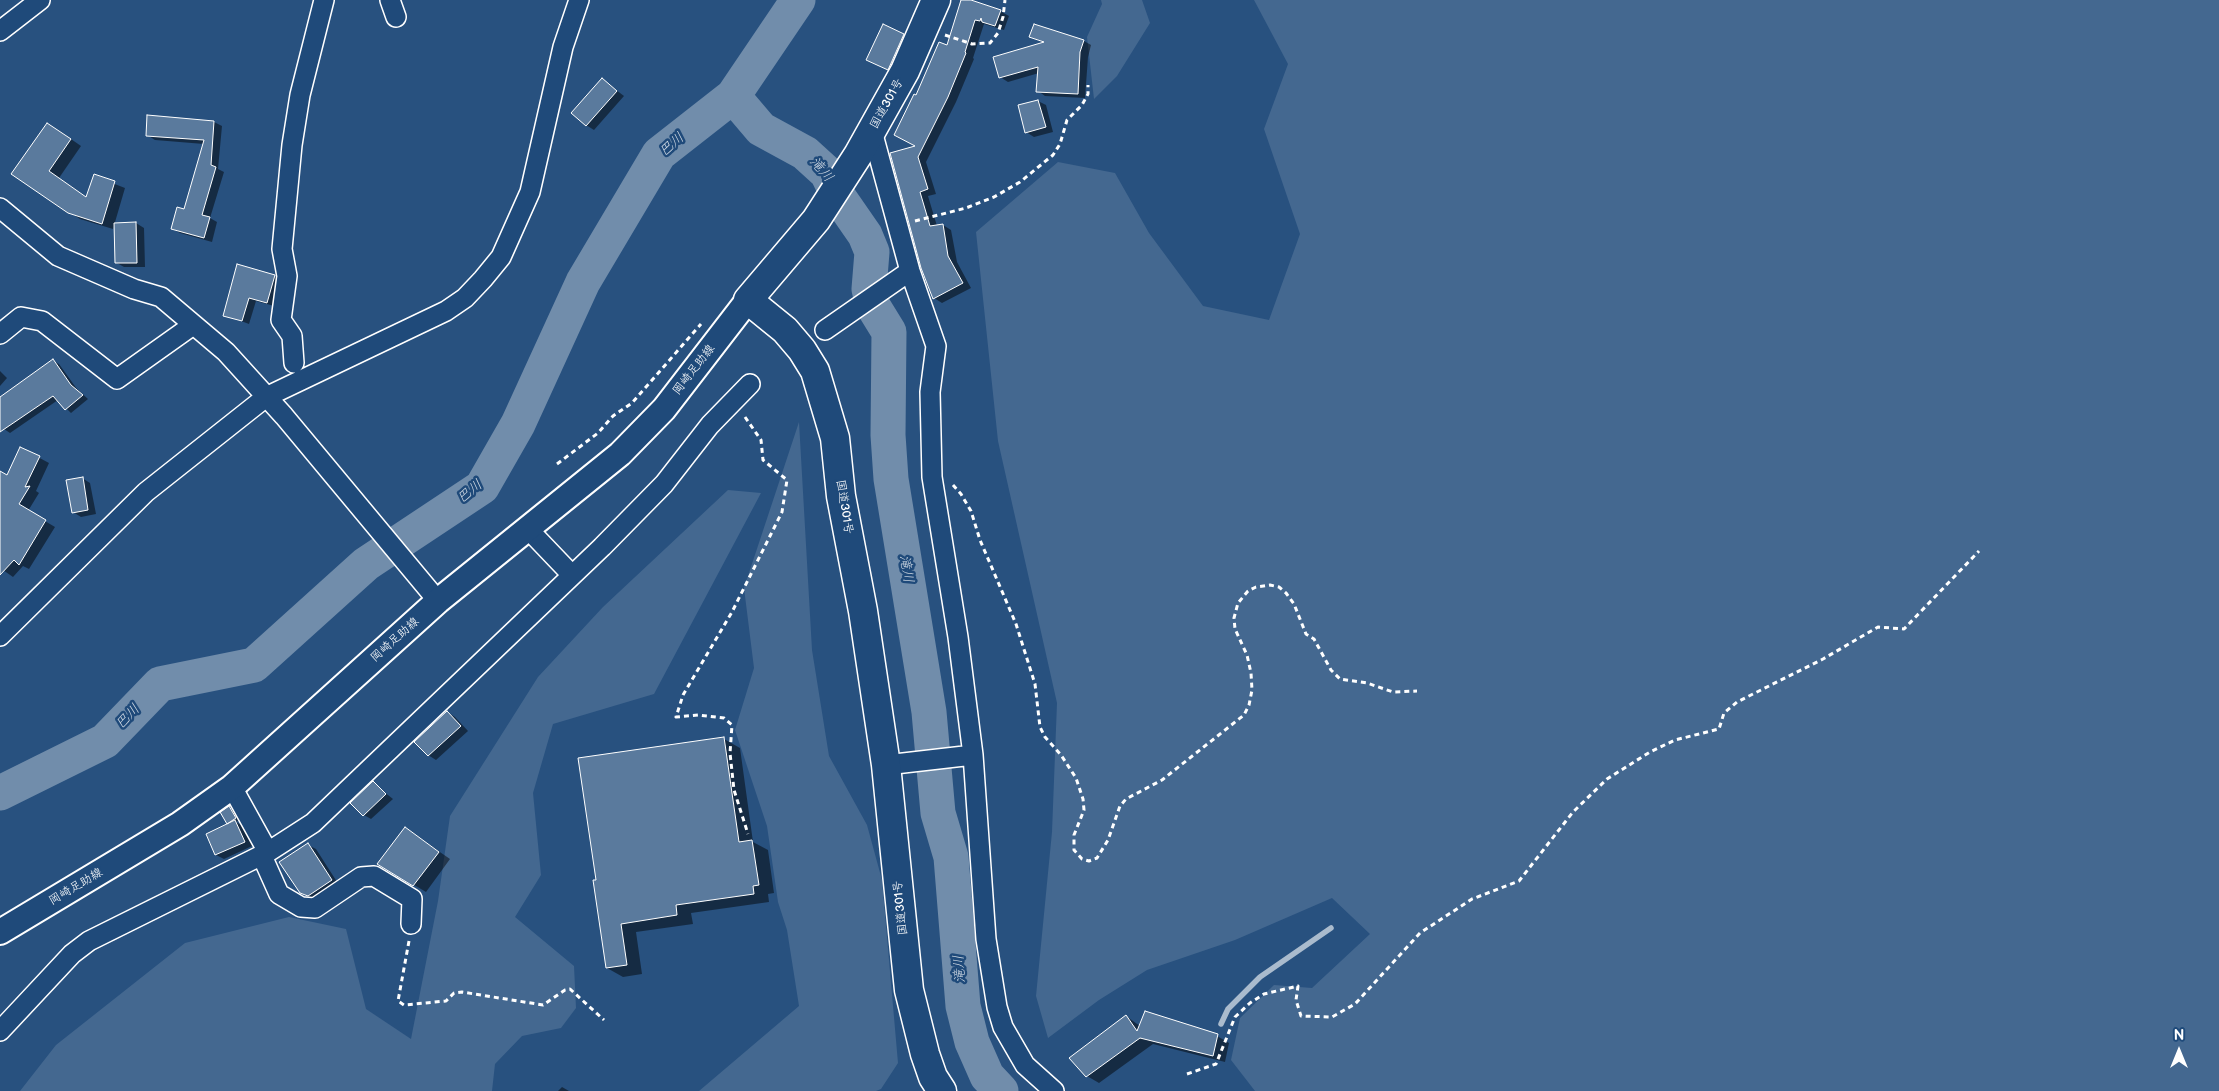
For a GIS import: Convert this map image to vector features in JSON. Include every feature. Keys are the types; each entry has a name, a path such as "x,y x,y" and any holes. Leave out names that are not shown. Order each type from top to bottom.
{"highway":[{"name":"国道301号","path":"936,0 905,71 858,155 816,220 748,300 785,330 802,350 815,371 835,438 841,496 868,641 886,765 909,990 925,1054 933,1077 942,1091"}],"main road":[{"name":"岡崎足助線","path":"0,932 180,824 232,787 438,601 620,454 664,409 748,300"}],"street":[{"path":"0,31 40,0"},
{"path":"294,363 292,336 281,320 287,276 282,249 292,145 300,95 324,0"},
{"path":"0,636 146,492 266,397 446,311 465,298 501,257 530,192 563,47 579,0"},
{"path":"872,131 898,226 903,276 936,346 930,392 932,476 958,637 973,755 986,939 997,1007 1003,1027 1025,1065 1054,1091"},
{"path":"0,208 58,256 134,289 161,298 226,352 284,416 421,578 438,601"},
{"path":"825,330 903,276"},
{"path":"0,334 21,317 42,321 117,378 193,325"},
{"path":"0,1032 72,954 89,941 265,854 313,823 571,574 602,547 664,484 710,425 750,384"},
{"path":"528,529 571,574"},
{"path":"886,765 973,755"},
{"path":"232,787 265,854 279,894 301,907 315,908 361,877 374,876 412,898 411,924"}],"path":[{"path":"937,32 972,44 990,43 998,33 1004,16 1005,0"},
{"path":"898,226 966,208 994,197 1020,182 1053,155 1060,144 1067,120 1082,105 1088,94 1088,85"},
{"path":"558,464 598,433 614,416 632,403 678,348 707,319"},
{"path":"740,411 761,440 763,460 787,480 782,512 732,612 683,695 676,717 698,715 724,718 732,725 730,753 734,790 748,834"},
{"path":"932,476 951,483 961,494 971,511 980,540 1016,624 1035,684 1040,727 1044,737 1061,754 1076,778 1084,799 1084,810 1074,835 1074,850 1082,859 1089,861 1097,858 1108,840 1120,806 1126,799 1162,780 1244,715 1251,697 1251,673 1247,655 1235,629 1234,618 1238,603 1248,591 1256,587 1270,585 1279,587 1286,593 1294,604 1306,634 1314,639 1331,670 1340,679 1367,682 1393,692 1417,691"},
{"path":"1187,1074 1216,1064 1235,1017 1250,1003 1264,994 1298,986 1296,1000 1301,1016 1332,1017 1355,1004 1420,933 1472,899 1519,881 1574,812 1607,778 1650,752 1675,740 1719,729 1724,713 1737,702 1823,659 1878,627 1904,629 1979,552"},
{"path":"411,924 398,1001 404,1005 446,1001 454,993 462,992 481,993 543,1005 565,990 570,989 604,1020"}],"shaded area":[{"path":"1101,0 1142,0 1150,23 1117,76 1094,99 1087,37 1102,4"},
{"path":"1254,0 2219,0 2219,1091 1255,1091 1231,1060 1240,1018 1274,985 1312,988 1370,934 1332,898 1235,940 1147,970 1099,1000 1048,1038 1036,996 1052,832 1057,703 998,441 976,232 1058,162 1115,173 1149,233 1203,306 1269,320 1300,234 1264,129 1288,64"},
{"path":"799,422 812,650 829,756 867,825 882,880 898,1063 881,1089 876,1091 699,1091 799,1006 787,930 778,902 767,826 735,730 754,668 744,588"},
{"path":"728,490 761,493 654,694 553,724 533,793 541,875 515,917 574,966 576,1008 561,1028 522,1036 495,1064 492,1091 20,1091 56,1045 185,943 289,917 346,929 366,1009 411,1039 438,901 450,816 538,677 603,607"}],"building":[{"path":"961,0 971,0 1001,10 995,26 982,22 981,18 980,21 975,20 966,53 948,97 918,157 928,189 920,192 930,226 943,224 948,256 963,283 933,299 921,268 890,153 915,146 894,135 914,94 916,95 939,42 947,45"},
{"path":"883,24 904,34 888,70 866,60"},
{"path":"1034,24 1084,40 1080,52 1078,94 1036,92 1038,67 999,78 993,57 1044,42 1029,37"},
{"path":"602,78 617,91 586,126 571,113"},
{"path":"1038,100 1046,127 1025,133 1018,105"},
{"path":"147,115 214,121 211,165 216,167 202,215 210,217 204,238 171,229 177,207 184,209 204,140 146,136"},
{"path":"47,123 71,139 49,171 86,197 94,174 115,181 102,224 68,213 11,174"},
{"path":"136,222 137,263 115,263 114,223"},
{"path":"237,264 275,275 267,303 249,298 242,321 223,316"},
{"path":"53,359 71,385 83,395 65,410 53,396 0,432 0,397"},
{"path":"20,447 40,456 25,487 30,486 19,504 46,520 19,565 14,560 0,575 0,471 7,475"},
{"path":"83,477 88,510 72,513 66,480"},
{"path":"447,711 461,726 428,756 414,742"},
{"path":"724,737 739,842 752,840 759,885 753,886 754,894 676,905 677,915 621,924 627,965 606,968 593,880 596,880 578,758"},
{"path":"373,781 386,794 363,816 350,803"},
{"path":"229,806 236,818 227,824 220,812"},
{"path":"235,820 245,842 215,855 206,834"},
{"path":"405,827 439,852 413,886 377,864"},
{"path":"308,843 332,880 308,896 300,893 279,862"},
{"path":"1145,1011 1218,1034 1213,1056 1140,1038 1086,1077 1069,1058 1126,1015 1137,1031"}],"waterway":[{"name":"巴川","path":"0,793 105,741 160,684 254,665 366,564 482,487 518,424 583,282 659,154 733,96 798,0"},
{"name":"滝川","path":"733,96 761,129 805,153 827,173 838,196 865,235 872,252 869,289 873,306 889,332 888,435 891,479 929,712 938,813 951,857 963,1006 972,1042 987,1076 1001,1091"},
{"path":"1221,1024 1228,1009 1260,977 1331,928"}]}
